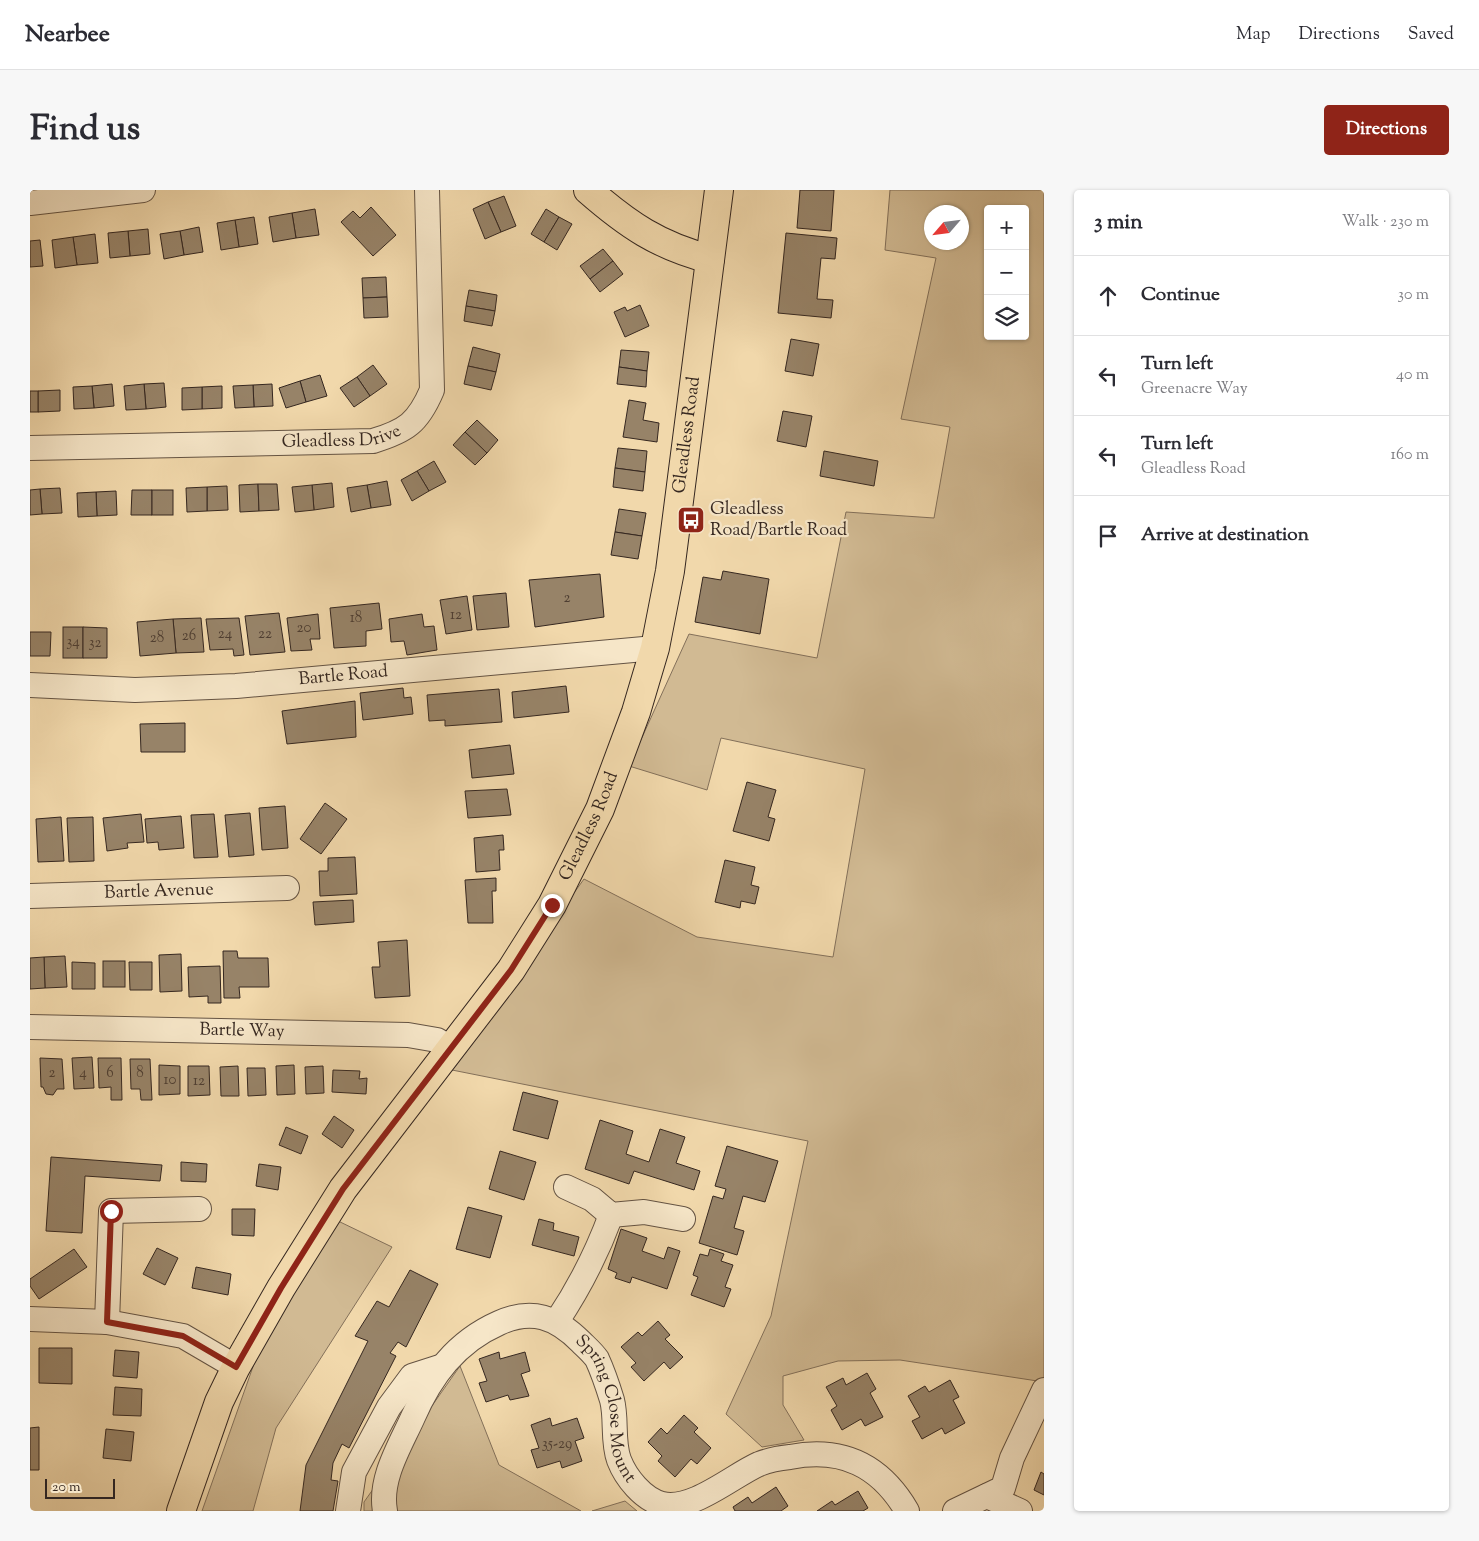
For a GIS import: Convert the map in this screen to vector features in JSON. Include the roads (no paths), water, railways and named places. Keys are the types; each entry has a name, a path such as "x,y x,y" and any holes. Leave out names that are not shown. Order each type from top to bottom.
{"main road":[{"path":"588,190 650,238 690,254 710,259"},
{"name":"Gleadless Road","path":"181,1511 208,1430 236,1367 281,1288 343,1189 511,970 552,905 609,785 636,712 655,648 670,570 719,190"}],"street":[{"path":"30,203 143,190"},
{"name":"Gleadless Drive","path":"30,448 373,441 393,435 411,425 424,410 432,390 427,190"},
{"name":"Bartle Road","path":"30,685 135,690 236,686 655,648"},
{"name":"Bartle Avenue","path":"30,896 287,888"},
{"name":"Bartle Way","path":"30,1027 408,1035 437,1040 452,1049"},
{"path":"566,1187 592,1199 610,1215 644,1212 683,1219"},
{"path":"107,1322 111,1211 199,1209"},
{"path":"557,1321 581,1284 600,1244 610,1215"},
{"name":"Spring Close Mount","path":"385,1511 383,1502 386,1478 417,1409 440,1367 460,1346 485,1329 510,1318 534,1316 557,1321 596,1358 612,1402 619,1459 630,1480 650,1497 662,1504 681,1504 702,1497 761,1464 811,1453 836,1455 860,1463 882,1478 907,1511"},
{"path":"30,1319 107,1322 183,1336 236,1367"},
{"path":"348,1511 354,1472 389,1407 412,1376 440,1367"},
{"path":"955,1511 1003,1488 1012,1458 1044,1390"},
{"path":"354,1472 386,1478"},
{"path":"987,1496 1020,1511"}],"place":[{"name":"Gleadless Road/Bartle Road","path":"691,520"}]}
